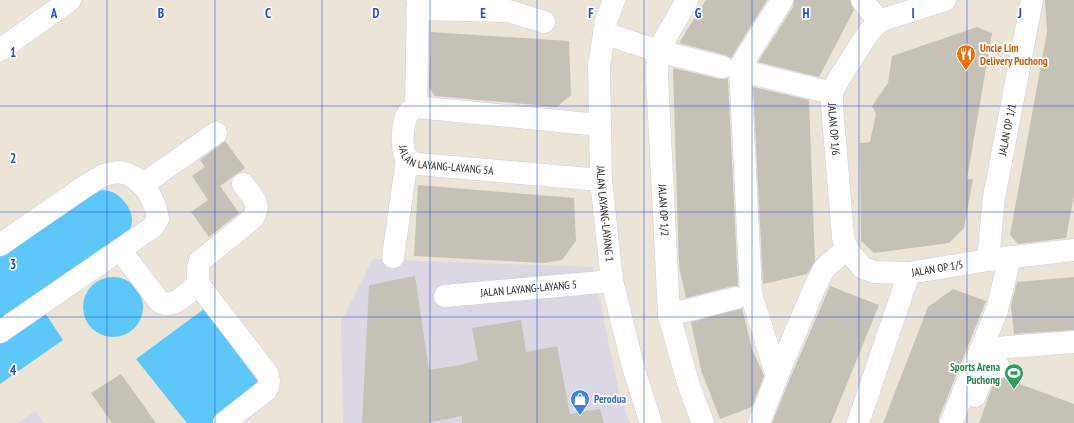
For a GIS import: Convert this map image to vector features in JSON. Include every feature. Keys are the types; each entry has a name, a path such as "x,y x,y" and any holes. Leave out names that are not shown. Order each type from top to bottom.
{"street":[{"path":"0,50 70,0"},
{"name":"JALAN LAYANG-LAYANG 1","path":"614,0 606,21 599,67 601,180 612,281 634,370 651,423"},
{"name":"JALAN OP 1/2","path":"687,0 658,51 657,76 669,315 689,386 703,423"},
{"path":"777,376 751,294 740,68 782,0"},
{"path":"862,0 879,21 945,0"},
{"name":"JALAN OP 1/1","path":"988,260 994,197 1032,0"},
{"path":"544,22 508,6 417,4 416,107 600,125"},
{"name":"JALAN OP 1/6","path":"879,21 869,32 838,80 832,93 843,236 848,250 863,268 875,272 909,273"},
{"path":"604,33 658,51 722,67"},
{"path":"750,73 832,93"},
{"name":"JALAN LAYANG-LAYANG 5A","path":"416,107 409,112 405,121 402,140 407,160 418,164 601,180"},
{"path":"142,185 216,133"},
{"path":"393,258 407,160"},
{"path":"0,245 106,174 119,172 130,176 142,185 152,198 157,210 158,219 153,227 0,332"},
{"path":"224,423 266,390 270,378 198,284 198,268 200,262 252,219 257,210 257,205 243,184"},
{"path":"120,250 159,301 163,304 169,305 174,303 198,284"},
{"path":"759,423 777,376 824,269 838,256 848,250"},
{"name":"JALAN OP 1/5","path":"858,423 909,273 988,260 1074,250"},
{"path":"951,423 997,310 1010,257"},
{"name":"JALAN LAYANG-LAYANG 5","path":"445,296 612,281"},
{"path":"669,315 736,298"},
{"path":"981,349 1074,342"},
{"path":"964,423 986,372 1000,367"}],"shaded area":[{"path":"373,259 593,267 620,397 630,423 343,423 341,322"},
{"path":"35,411 44,423 18,423"}],"water":[{"path":"103,190 116,194 128,207 132,216 132,222 126,238 0,327 0,255 94,191"},
{"path":"107,277 119,277 135,285 141,295 143,307 141,319 135,329 119,337 107,337 91,329 83,313 83,301 91,285"},
{"path":"204,309 263,388 218,423 187,423 136,359"},
{"path":"45,313 63,340 0,384 0,344"}],"building":[{"path":"706,0 767,0 731,58 725,55 679,43"},
{"path":"794,0 850,0 854,10 819,77 758,62 793,7"},
{"path":"1045,0 1074,0 1074,196 1066,238 1018,244 1010,235 1047,32"},
{"path":"977,27 992,33 967,179 973,179 964,228 949,243 874,253 861,241 860,143 870,142 876,114 872,106 888,83 892,56"},
{"path":"431,32 569,41 571,95 557,107 435,96 429,88"},
{"path":"673,68 719,79 728,78 738,286 686,298 679,267"},
{"path":"753,87 809,100 815,261 807,274 763,284"},
{"path":"225,141 245,168 220,186 239,213 209,237 191,212 208,200 192,176 205,167 200,160"},
{"path":"418,185 574,198 576,241 562,260 543,263 414,256"},
{"path":"415,276 429,370 460,365 478,360 472,328 521,320 526,352 557,346 570,414 600,409 604,423 462,423 462,416 426,423 362,423 369,285"},
{"path":"1074,277 1074,330 1014,334 1011,306 1017,282"},
{"path":"830,286 879,305 831,423 772,423 789,381"},
{"path":"953,289 986,301 939,418 939,423 883,423 928,307"},
{"path":"742,308 752,349 764,376 752,407 720,419 701,370 691,322"},
{"path":"121,374 156,423 112,423 91,393"},
{"name":"Sports Arena Puchong","path":"1004,378 1074,404 1074,423 979,423 994,382"}],"place":[{"name":"Uncle Lim Delivery Puchong","path":"966,71"},
{"name":"Sports Arena Puchong","path":"1014,390"},
{"name":"Perodua","path":"580,416"}]}
